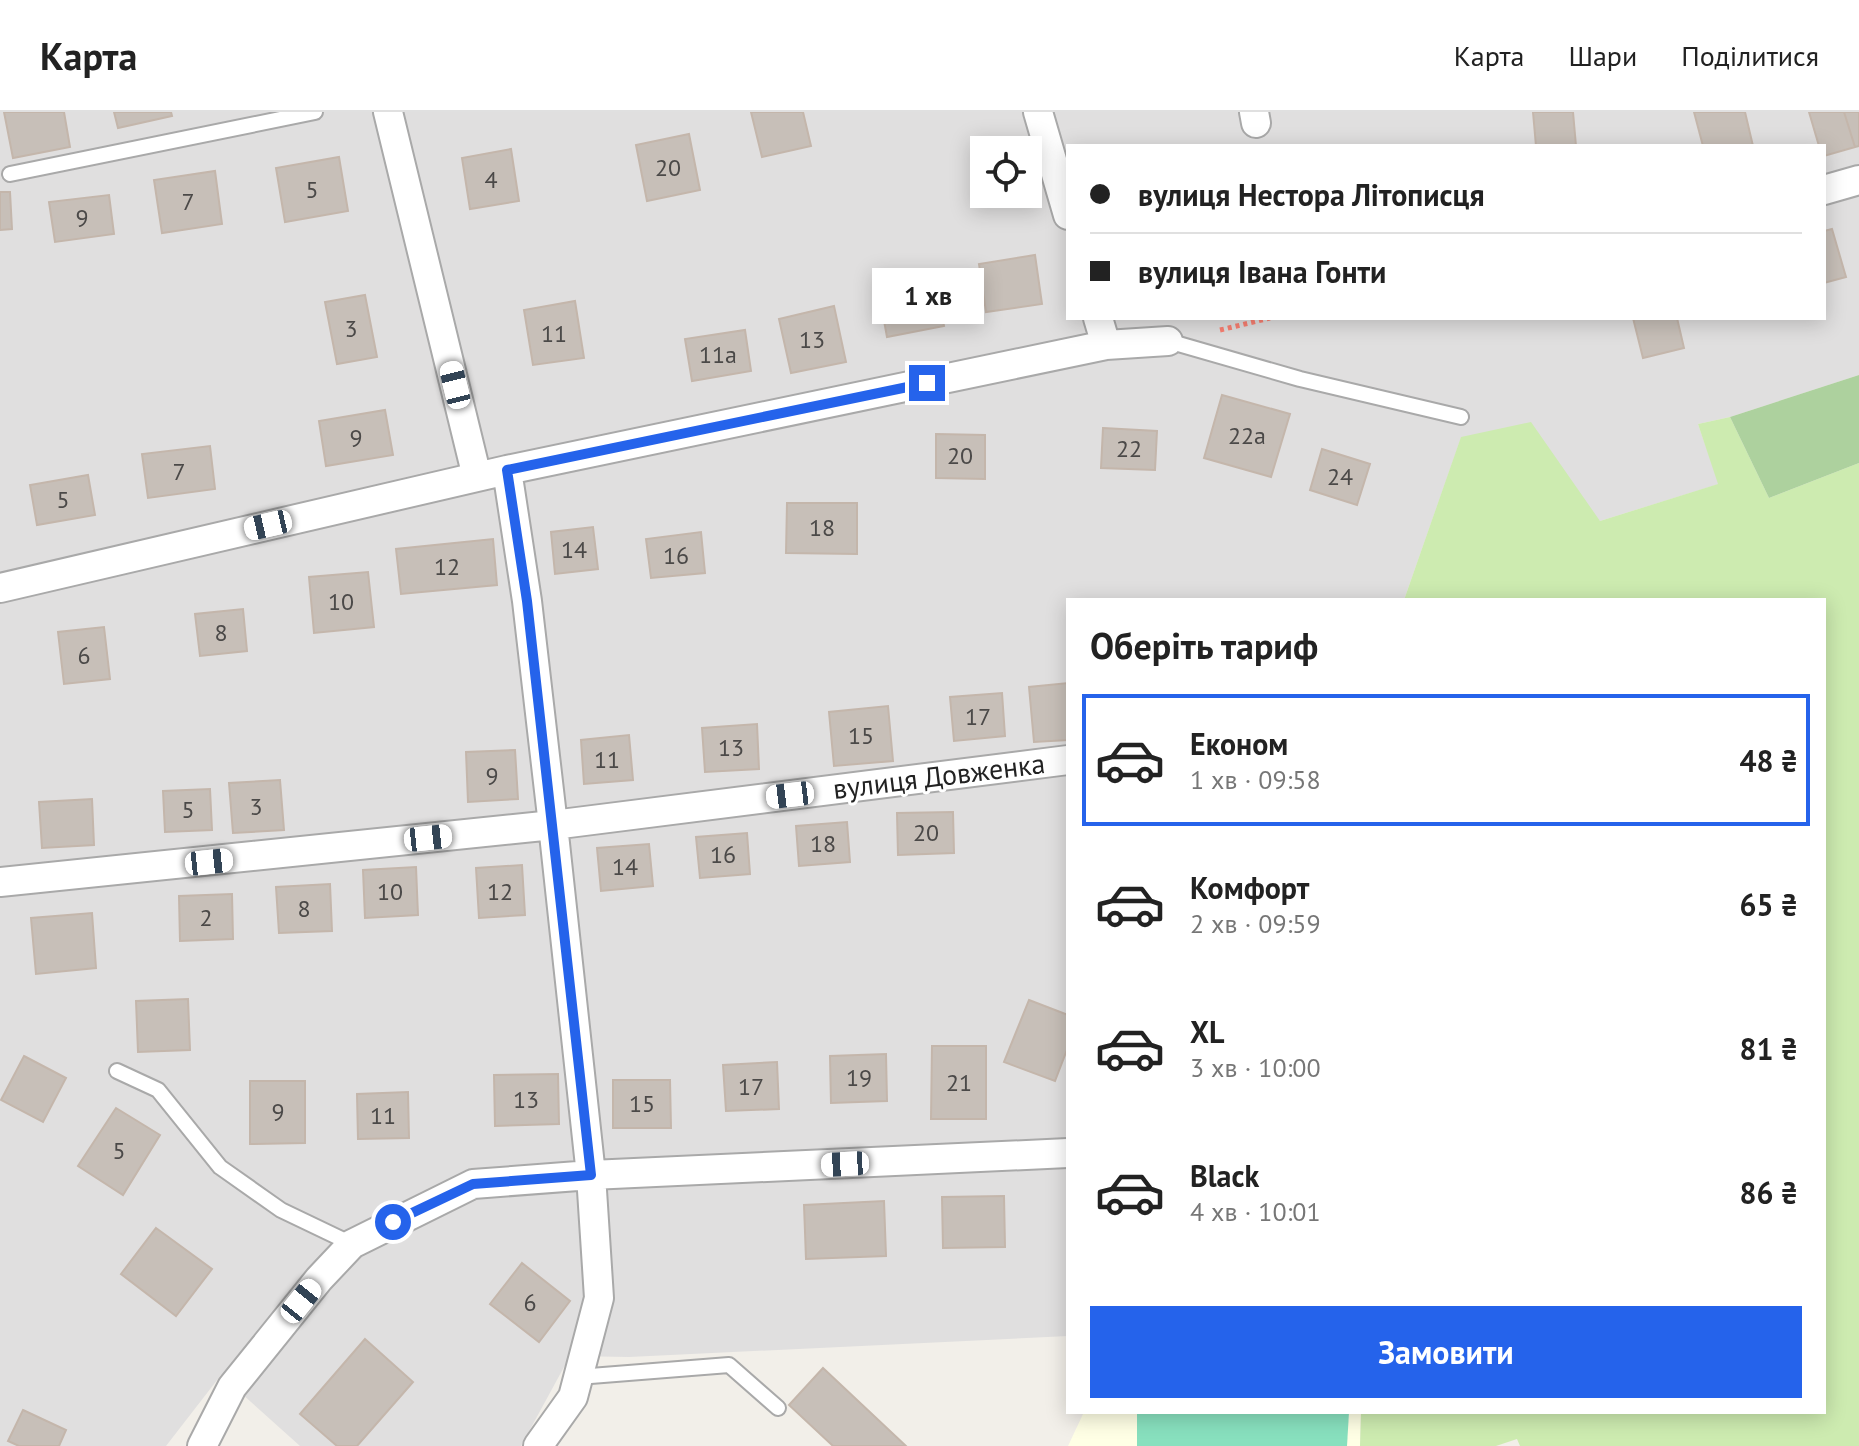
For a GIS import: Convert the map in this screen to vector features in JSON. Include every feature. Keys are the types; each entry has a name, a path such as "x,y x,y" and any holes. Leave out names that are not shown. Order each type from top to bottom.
{"street":[{"path":"388,112 477,477"},
{"path":"1038,112 1066,208"},
{"path":"1826,189 1859,180"},
{"path":"1099,320 1106,345"},
{"path":"0,588 507,470 1106,345 1168,341"},
{"path":"507,470 527,601 553,825 591,1175 599,1298 573,1397 538,1446"},
{"name":"вулиця Довженка","path":"0,882 553,825 1066,760"},
{"path":"202,1446 232,1387 319,1279 352,1244 473,1184 591,1175 1066,1153"}],"lane":[{"path":"10,174 315,112"},
{"path":"1168,341 1300,379 1461,417"},
{"path":"117,1071 158,1090 220,1167 281,1210 352,1244"},
{"path":"578,1377 729,1365 778,1408"}],"shaded area":[{"path":"0,112 1859,112 1859,375 1730,417 1698,424 1719,484 1600,521 1461,438 1405,598 1066,598 1066,1336 629,1357 570,1356 521,1446 300,1446 221,1375 166,1446 0,1446"},
{"path":"1083,1414 1361,1414 1360,1446 1068,1446"}],"green space":[{"path":"1859,375 1859,463 1769,498 1730,417"},
{"path":"1730,417 1769,498 1859,463 1859,1446 1520,1446 1517,1439 1496,1446 1360,1446 1361,1414 1826,1414 1826,598 1405,598 1461,437 1531,422 1600,521 1718,484 1698,424"},
{"path":"1137,1414 1349,1414 1347,1446 1137,1446"}],"building":[{"path":"4,112 64,112 70,147 13,158"},
{"path":"114,112 171,112 172,116 118,128"},
{"path":"751,112 803,112 811,146 762,157"},
{"path":"1533,112 1573,112 1576,144 1536,144"},
{"path":"1694,112 1745,112 1753,144 1702,144"},
{"path":"1809,112 1844,112 1855,147 1826,155 1826,144 1818,144"},
{"path":"1844,112 1859,112 1859,146 1855,147"},
{"path":"689,134 700,190 647,201 636,145"},
{"path":"511,149 519,201 470,209 462,158"},
{"path":"339,157 348,211 285,222 276,168"},
{"path":"215,171 222,224 162,233 154,180"},
{"path":"0,192 10,192 12,229 0,230"},
{"path":"109,195 114,234 55,242 49,202"},
{"path":"1832,229 1846,277 1826,282 1826,230"},
{"path":"1035,255 1042,304 986,312 979,264"},
{"path":"936,283 944,326 887,337 879,293"},
{"path":"365,295 377,357 337,364 325,302"},
{"path":"575,301 584,358 533,365 524,310"},
{"path":"834,306 846,362 791,373 779,319"},
{"path":"1634,320 1677,320 1684,348 1643,358"},
{"path":"745,330 751,371 692,381 685,339"},
{"path":"1222,395 1290,414 1271,477 1204,458"},
{"path":"385,410 393,455 326,466 319,421"},
{"path":"1103,428 1157,431 1155,470 1101,468"},
{"path":"936,434 985,435 985,479 936,478"},
{"path":"210,446 215,489 148,498 142,454"},
{"path":"1322,449 1370,464 1357,505 1310,490"},
{"path":"88,475 95,515 37,525 30,485"},
{"path":"787,503 857,503 857,554 786,553"},
{"path":"593,527 598,569 555,574 551,532"},
{"path":"701,532 705,573 651,578 646,539"},
{"path":"493,539 497,585 401,594 396,549"},
{"path":"368,572 374,627 314,633 309,577"},
{"path":"243,609 247,651 200,656 195,614"},
{"path":"104,627 110,679 64,684 58,632"},
{"path":"1066,683 1066,740 1034,742 1029,687"},
{"path":"1002,693 1005,736 954,741 950,697"},
{"path":"888,706 893,761 834,766 829,712"},
{"path":"757,724 759,769 705,772 702,728"},
{"path":"629,735 633,780 584,784 581,740"},
{"path":"515,750 518,799 468,802 466,752"},
{"path":"280,780 284,830 233,833 229,783"},
{"path":"210,789 212,830 165,832 163,791"},
{"path":"92,799 94,845 42,848 39,802"},
{"path":"953,812 954,853 898,855 897,813"},
{"path":"847,822 850,862 799,866 796,826"},
{"path":"747,833 750,874 700,878 696,837"},
{"path":"649,844 653,886 601,891 597,848"},
{"path":"522,865 525,915 479,918 476,868"},
{"path":"416,867 418,915 365,918 363,870"},
{"path":"330,884 332,931 279,933 276,887"},
{"path":"232,894 233,939 180,941 179,896"},
{"path":"92,913 96,968 36,974 31,918"},
{"path":"188,999 190,1050 138,1052 136,1001"},
{"path":"1029,1000 1066,1014 1066,1052 1055,1081 1004,1062"},
{"path":"932,1046 986,1046 986,1119 931,1119"},
{"path":"886,1054 887,1101 831,1103 830,1056"},
{"path":"24,1056 66,1078 43,1122 1,1100"},
{"path":"777,1062 779,1109 726,1111 723,1065"},
{"path":"558,1074 559,1124 495,1126 494,1075"},
{"path":"613,1080 670,1080 671,1128 613,1128"},
{"path":"250,1081 305,1081 305,1143 250,1144"},
{"path":"408,1092 409,1138 358,1139 357,1094"},
{"path":"116,1108 160,1135 123,1195 78,1166"},
{"path":"1004,1196 1005,1247 943,1248 942,1197"},
{"path":"884,1201 886,1256 806,1259 804,1205"},
{"path":"156,1228 212,1269 176,1316 121,1274"},
{"path":"522,1263 570,1301 539,1342 490,1304"},
{"path":"365,1339 413,1382 357,1446 337,1446 300,1414"},
{"path":"823,1368 906,1446 833,1446 789,1405"},
{"path":"23,1410 66,1430 59,1446 19,1446 8,1441"}],"route":[{"path":"393,1222 473,1184 591,1175 527,601 507,470 927,383"}]}
